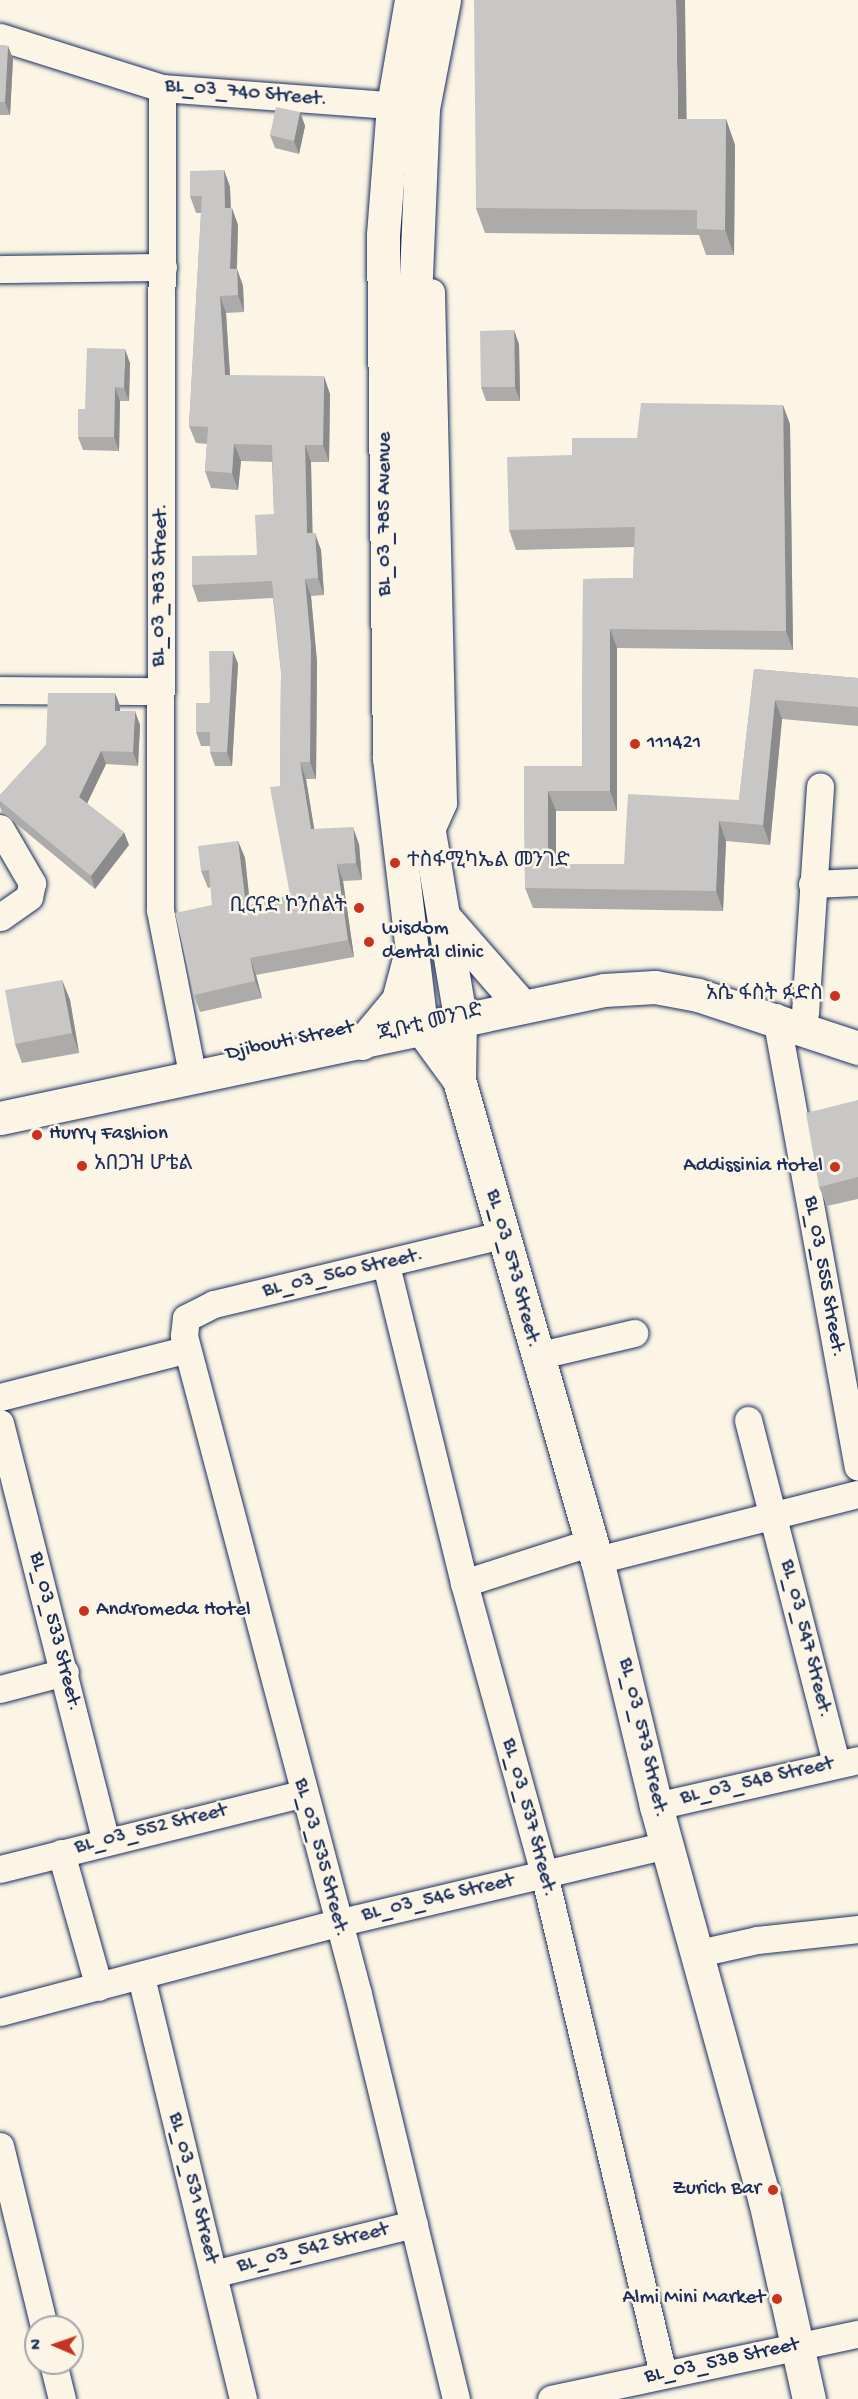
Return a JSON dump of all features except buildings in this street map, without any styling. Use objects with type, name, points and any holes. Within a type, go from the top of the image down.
[{"type":"main road","name":"BL_03_785 Avenue","points":[[411,0],[408,106],[415,748],[427,839],[458,1009],[459,1080]]},
{"type":"main road","name":"BL_03_785 Avenue","points":[[420,1020],[389,758],[383,235],[408,106],[444,0]]},
{"type":"main road","points":[[439,909],[513,997]]},
{"type":"main road","points":[[373,1033],[398,1000],[411,945]]},
{"type":"main road","name":"ጂቡቲ መንገድ","points":[[420,1020],[513,997],[655,987],[790,1015],[858,1048]]},
{"type":"main road","points":[[790,1015],[858,1031]]},
{"type":"main road","points":[[420,1020],[459,1080]]},
{"type":"main road","name":"Djibouti Street","points":[[0,1099],[191,1071],[373,1033],[420,1020]]},
{"type":"main road","points":[[0,1118],[191,1071]]},
{"type":"main road","name":"BL_03_573 Street.","points":[[459,1080],[536,1356],[595,1551],[656,1806],[699,1953],[799,2345],[809,2399]]},
{"type":"street","name":"BL_03_740 Street.","points":[[0,37],[162,88],[408,106]]},
{"type":"street","name":"BL_03_783 Street.","points":[[162,88],[160,910],[191,1071]]},
{"type":"street","points":[[0,268],[163,267]]},
{"type":"street","points":[[0,690],[160,691]]},
{"type":"street","name":"BL_03_555 Street.","points":[[820,786],[812,884],[790,1015],[858,1467]]},
{"type":"street","points":[[0,828],[32,883],[29,897],[0,917]]},
{"type":"street","points":[[812,884],[858,882]]},
{"type":"street","name":"BL_03_560 Street.","points":[[186,1318],[213,1304],[386,1265],[502,1235]]},
{"type":"street","name":"BL_03_537 Street.","points":[[386,1265],[464,1583],[544,1874],[663,2373]]},
{"type":"street","name":"BL_03_535 Street.","points":[[186,1318],[185,1350],[337,1923],[456,2399]]},
{"type":"street","points":[[536,1356],[634,1333]]},
{"type":"street","points":[[0,1397],[185,1350]]},
{"type":"street","name":"BL_03_547 Street.","points":[[748,1420],[847,1762]]},
{"type":"street","name":"BL_03_533 Street.","points":[[0,1423],[106,1841]]},
{"type":"street","points":[[464,1583],[595,1551],[774,1515],[858,1494]]},
{"type":"street","points":[[0,1689],[65,1672]]},
{"type":"street","name":"BL_03_548 Street","points":[[656,1806],[847,1762]]},
{"type":"street","name":"BL_03_552 Street","points":[[0,1869],[302,1794]]},
{"type":"street","name":"BL_03_546 Street","points":[[0,2012],[141,1977],[337,1923],[668,1845]]},
{"type":"street","points":[[61,1853],[99,1987]]},
{"type":"street","points":[[699,1953],[757,1940],[858,1929]]},
{"type":"street","name":"BL_03_531 Street","points":[[141,1977],[243,2399]]},
{"type":"street","points":[[0,2146],[41,2315]]},
{"type":"street","name":"BL_03_542 Street","points":[[213,2274],[414,2224]]},
{"type":"street","name":"BL_03_538 Street","points":[[551,2399],[663,2373],[858,2334]]},
{"type":"street","points":[[56,2375],[62,2399]]},
{"type":"place","name":"111421","points":[[635,744]]},
{"type":"place","name":"ተስፋሚካኤል መንገድ","points":[[395,863]]},
{"type":"place","name":"ቢርናድ ኮንሰልት","points":[[359,908]]},
{"type":"place","name":"wisdom dental clinic","points":[[369,942]]},
{"type":"place","name":"አሴ ፋስት ፉድስ","points":[[835,996]]},
{"type":"place","name":"Hurry Fashion","points":[[37,1135]]},
{"type":"place","name":"አበጋዝ ሆቴል","points":[[82,1166]]},
{"type":"place","name":"Addissinia Hotel","points":[[835,1167]]},
{"type":"place","name":"Andromeda Hotel","points":[[84,1611]]},
{"type":"place","name":"Zurich Bar","points":[[773,2190]]},
{"type":"place","name":"Almi Mini Market","points":[[777,2299]]}]
